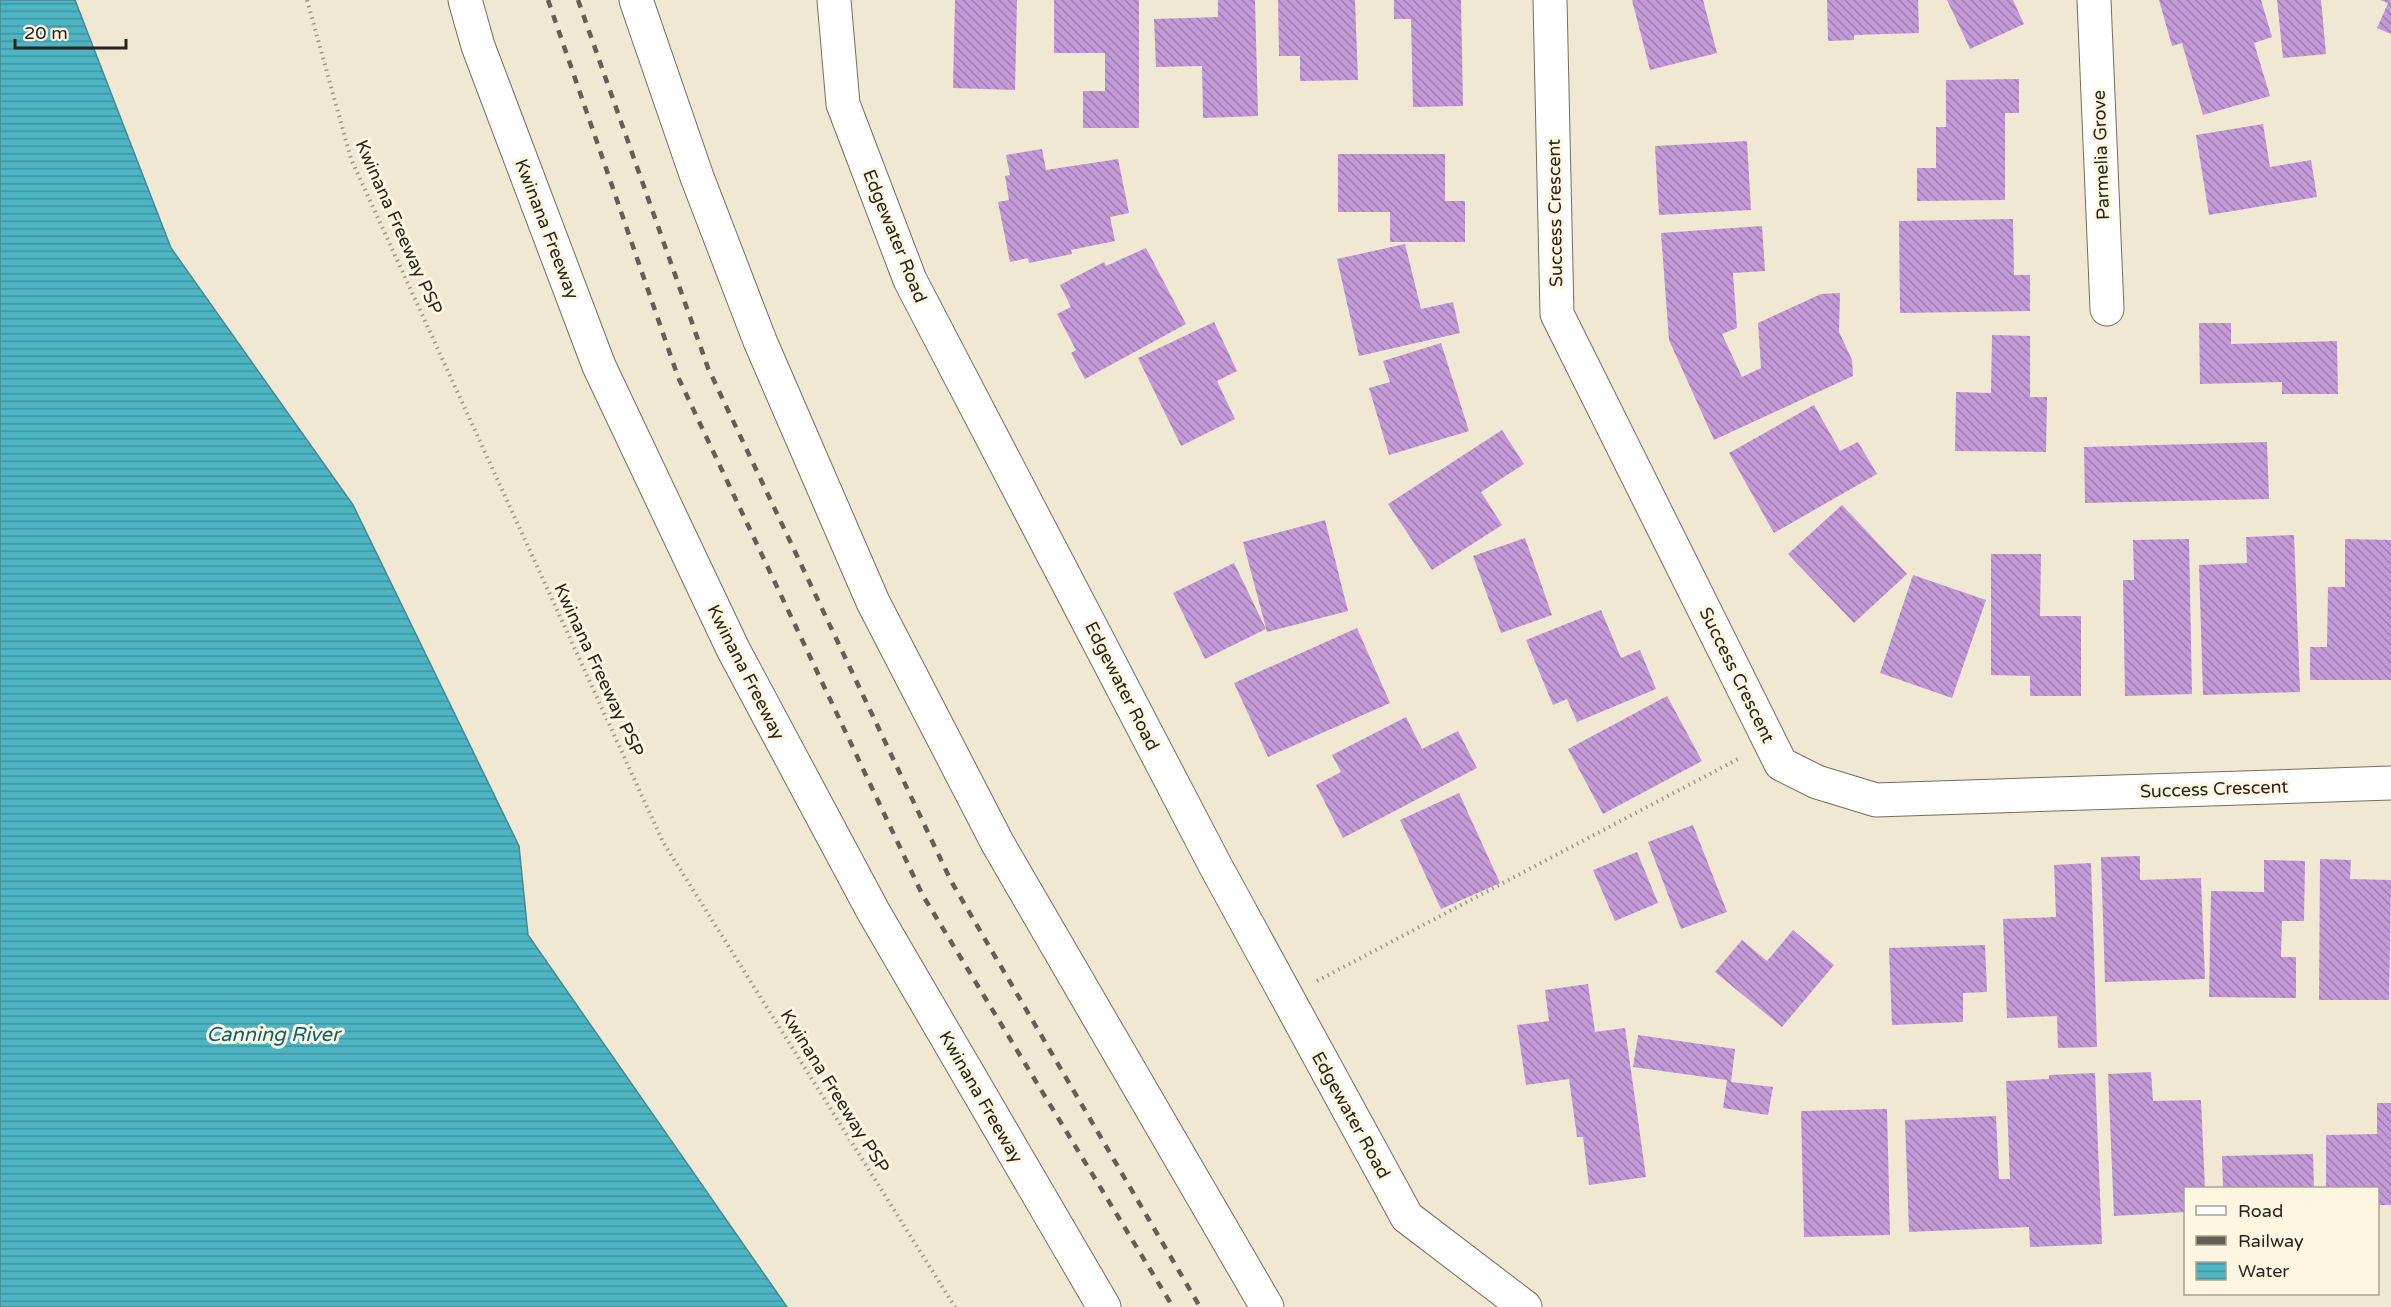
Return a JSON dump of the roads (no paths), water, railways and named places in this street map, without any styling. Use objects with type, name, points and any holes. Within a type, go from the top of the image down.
[{"type":"main road","name":"Kwinana Freeway","points":[[465,0],[478,46],[599,366],[733,649],[873,912],[1104,1307]]},
{"type":"main road","points":[[636,0],[697,177],[760,341],[873,602],[998,844],[1268,1307]]},
{"type":"main road","name":"Edgewater Road","points":[[834,0],[843,104],[910,280],[1215,865],[1407,1217],[1524,1307]]},
{"type":"main road","name":"Success Crescent","points":[[1550,0],[1557,314],[1780,764],[1817,782],[1876,800],[2391,783]]},
{"type":"main road","name":"Parmelia Grove","points":[[2094,0],[2107,309]]},
{"type":"water","name":"Canning River","points":[[0,0],[75,0],[171,248],[353,505],[519,846],[528,935],[787,1307],[0,1307]]},
{"type":"railway","points":[[548,0],[678,377],[922,894],[1173,1307]]},
{"type":"railway","points":[[578,0],[708,368],[951,881],[1200,1307]]}]
